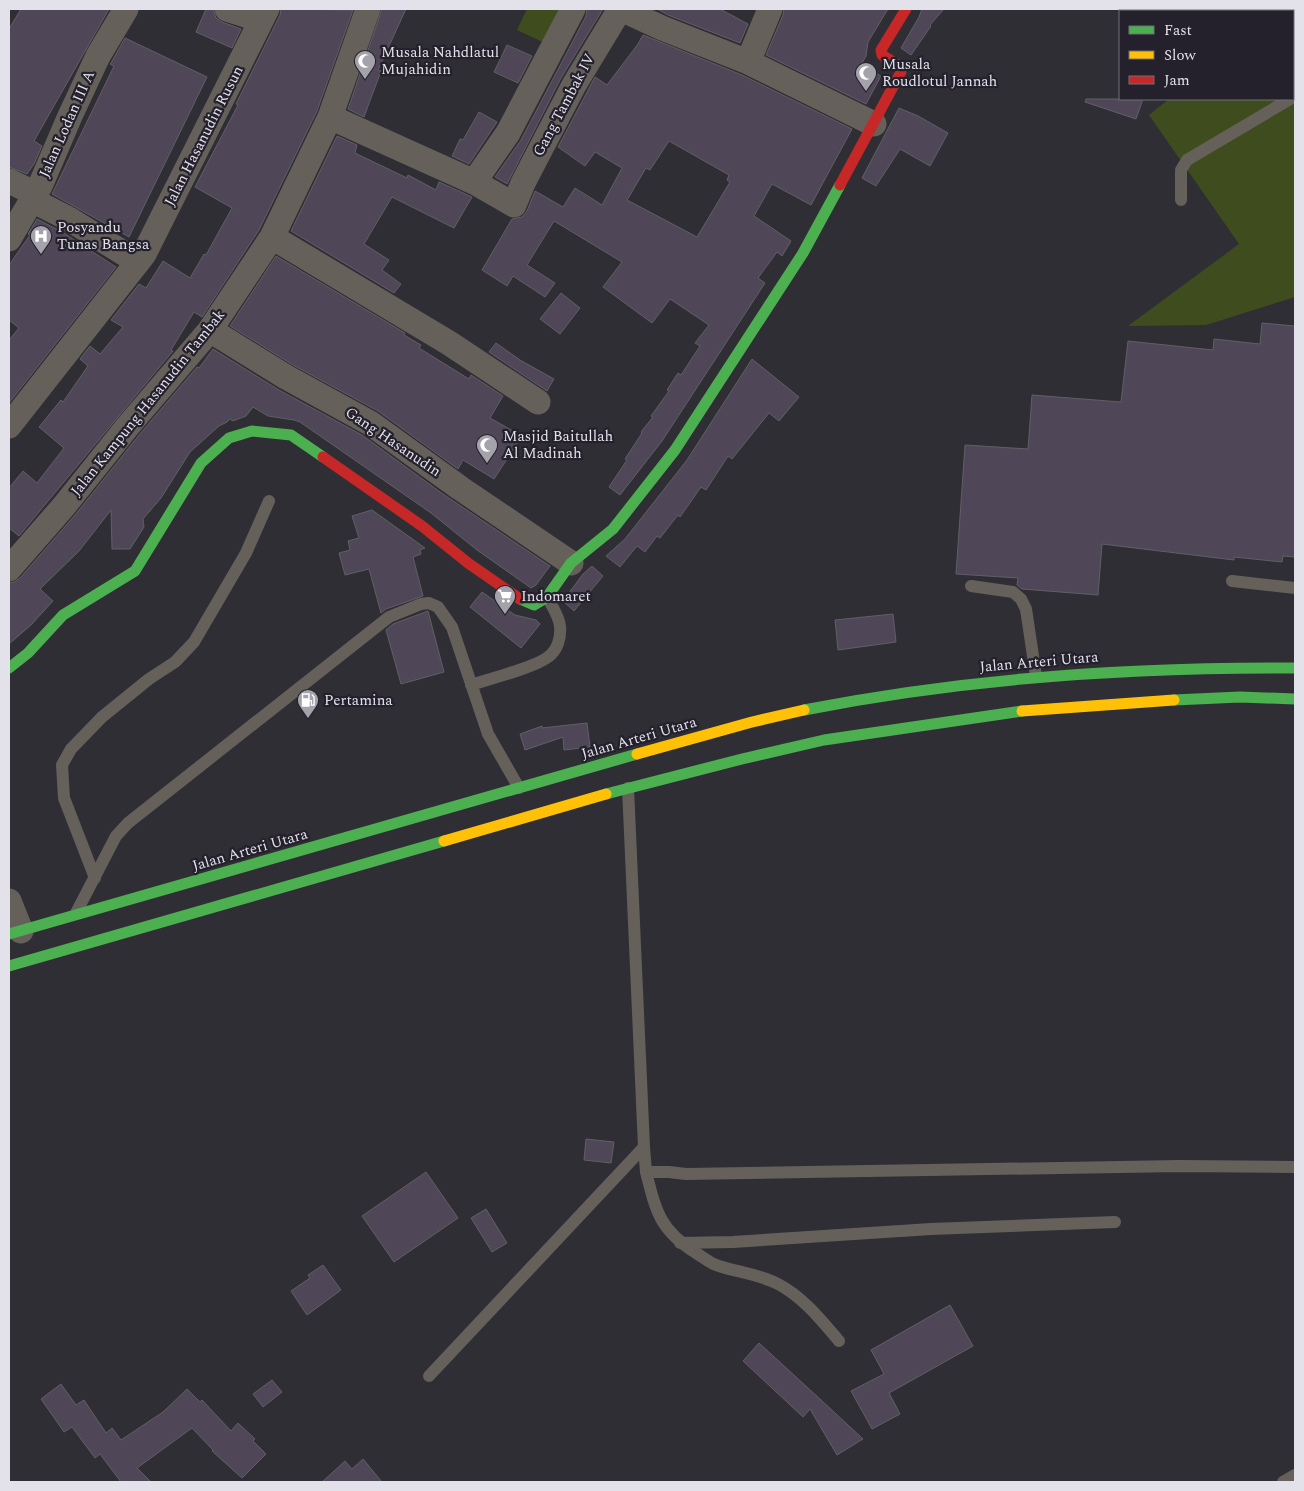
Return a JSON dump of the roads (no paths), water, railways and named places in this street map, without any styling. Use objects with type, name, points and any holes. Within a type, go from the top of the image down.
[{"type":"main road","points":[[9,668],[28,653],[63,614],[135,571],[201,463],[229,438],[252,431],[291,435],[422,526],[468,563],[524,602],[534,606],[547,598],[571,563],[613,529],[675,450],[803,253],[902,70],[901,66],[882,55],[881,50],[906,9]]},
{"type":"main road","name":"Jalan Arteri Utara","points":[[15,932],[694,737],[786,713],[926,689],[1036,676],[1226,666],[1295,668]]},
{"type":"main road","points":[[9,966],[628,788],[824,740],[1033,709],[1240,697],[1295,699]]},
{"type":"street","name":"Jalan Lodan III A","points":[[9,239],[34,197],[98,56],[126,9]]},
{"type":"street","points":[[227,9],[264,14]]},
{"type":"street","name":"Jalan Kampung Hasanudin Tambak","points":[[9,569],[64,506],[128,426],[210,330],[272,237],[330,116],[368,9]]},
{"type":"street","points":[[330,116],[474,182],[508,133],[573,9]]},
{"type":"street","points":[[620,9],[748,62],[874,124]]},
{"type":"street","name":"Gang Tambak IV","points":[[474,182],[514,205],[523,183],[574,85],[620,9]]},
{"type":"street","points":[[748,62],[770,9]]},
{"type":"street","name":"Jalan Hasanudin Rusun","points":[[9,426],[144,254],[264,14]]},
{"type":"street","points":[[9,181],[138,262]]},
{"type":"street","points":[[272,237],[449,343],[538,402]]},
{"type":"street","name":"Gang Hasanudin","points":[[210,330],[286,377],[370,423],[460,488],[571,563]]},
{"type":"street","points":[[9,901],[15,932]]},
{"type":"lane","points":[[1181,200],[1181,170],[1187,160],[1288,100]]},
{"type":"lane","points":[[94,878],[64,798],[62,765],[71,749],[102,717],[149,679],[175,662],[194,642],[246,553],[270,501]]},
{"type":"lane","points":[[1232,581],[1295,588]]},
{"type":"lane","points":[[972,586],[1013,592],[1021,599],[1026,609],[1036,676]]},
{"type":"lane","points":[[471,685],[535,664],[548,658],[558,647],[559,620],[547,598]]},
{"type":"lane","points":[[75,916],[116,836],[128,823],[389,618],[421,604],[430,603],[438,607],[452,627],[488,734],[520,788]]},
{"type":"lane","points":[[628,788],[644,1146],[646,1172],[653,1201],[658,1214],[668,1230],[680,1243],[715,1264],[778,1284],[796,1295],[839,1340]]},
{"type":"lane","points":[[429,1376],[644,1146]]},
{"type":"lane","points":[[646,1172],[686,1174],[1159,1166],[1295,1167]]},
{"type":"lane","points":[[680,1243],[733,1242],[931,1229],[1115,1222]]},
{"type":"lane","points":[[1283,1482],[1295,1475]]},
{"type":"place","name":"Musala Nahdlatul Mujahidin","points":[[365,80]]},
{"type":"place","name":"Musala Roudlotul Jannah","points":[[866,92]]},
{"type":"place","name":"Posyandu Tunas Bangsa","points":[[41,255]]},
{"type":"place","name":"Masjid Baitullah Al Madinah","points":[[487,464]]},
{"type":"place","name":"Indomaret","points":[[505,615]]},
{"type":"place","name":"Pertamina","points":[[308,719]]}]
